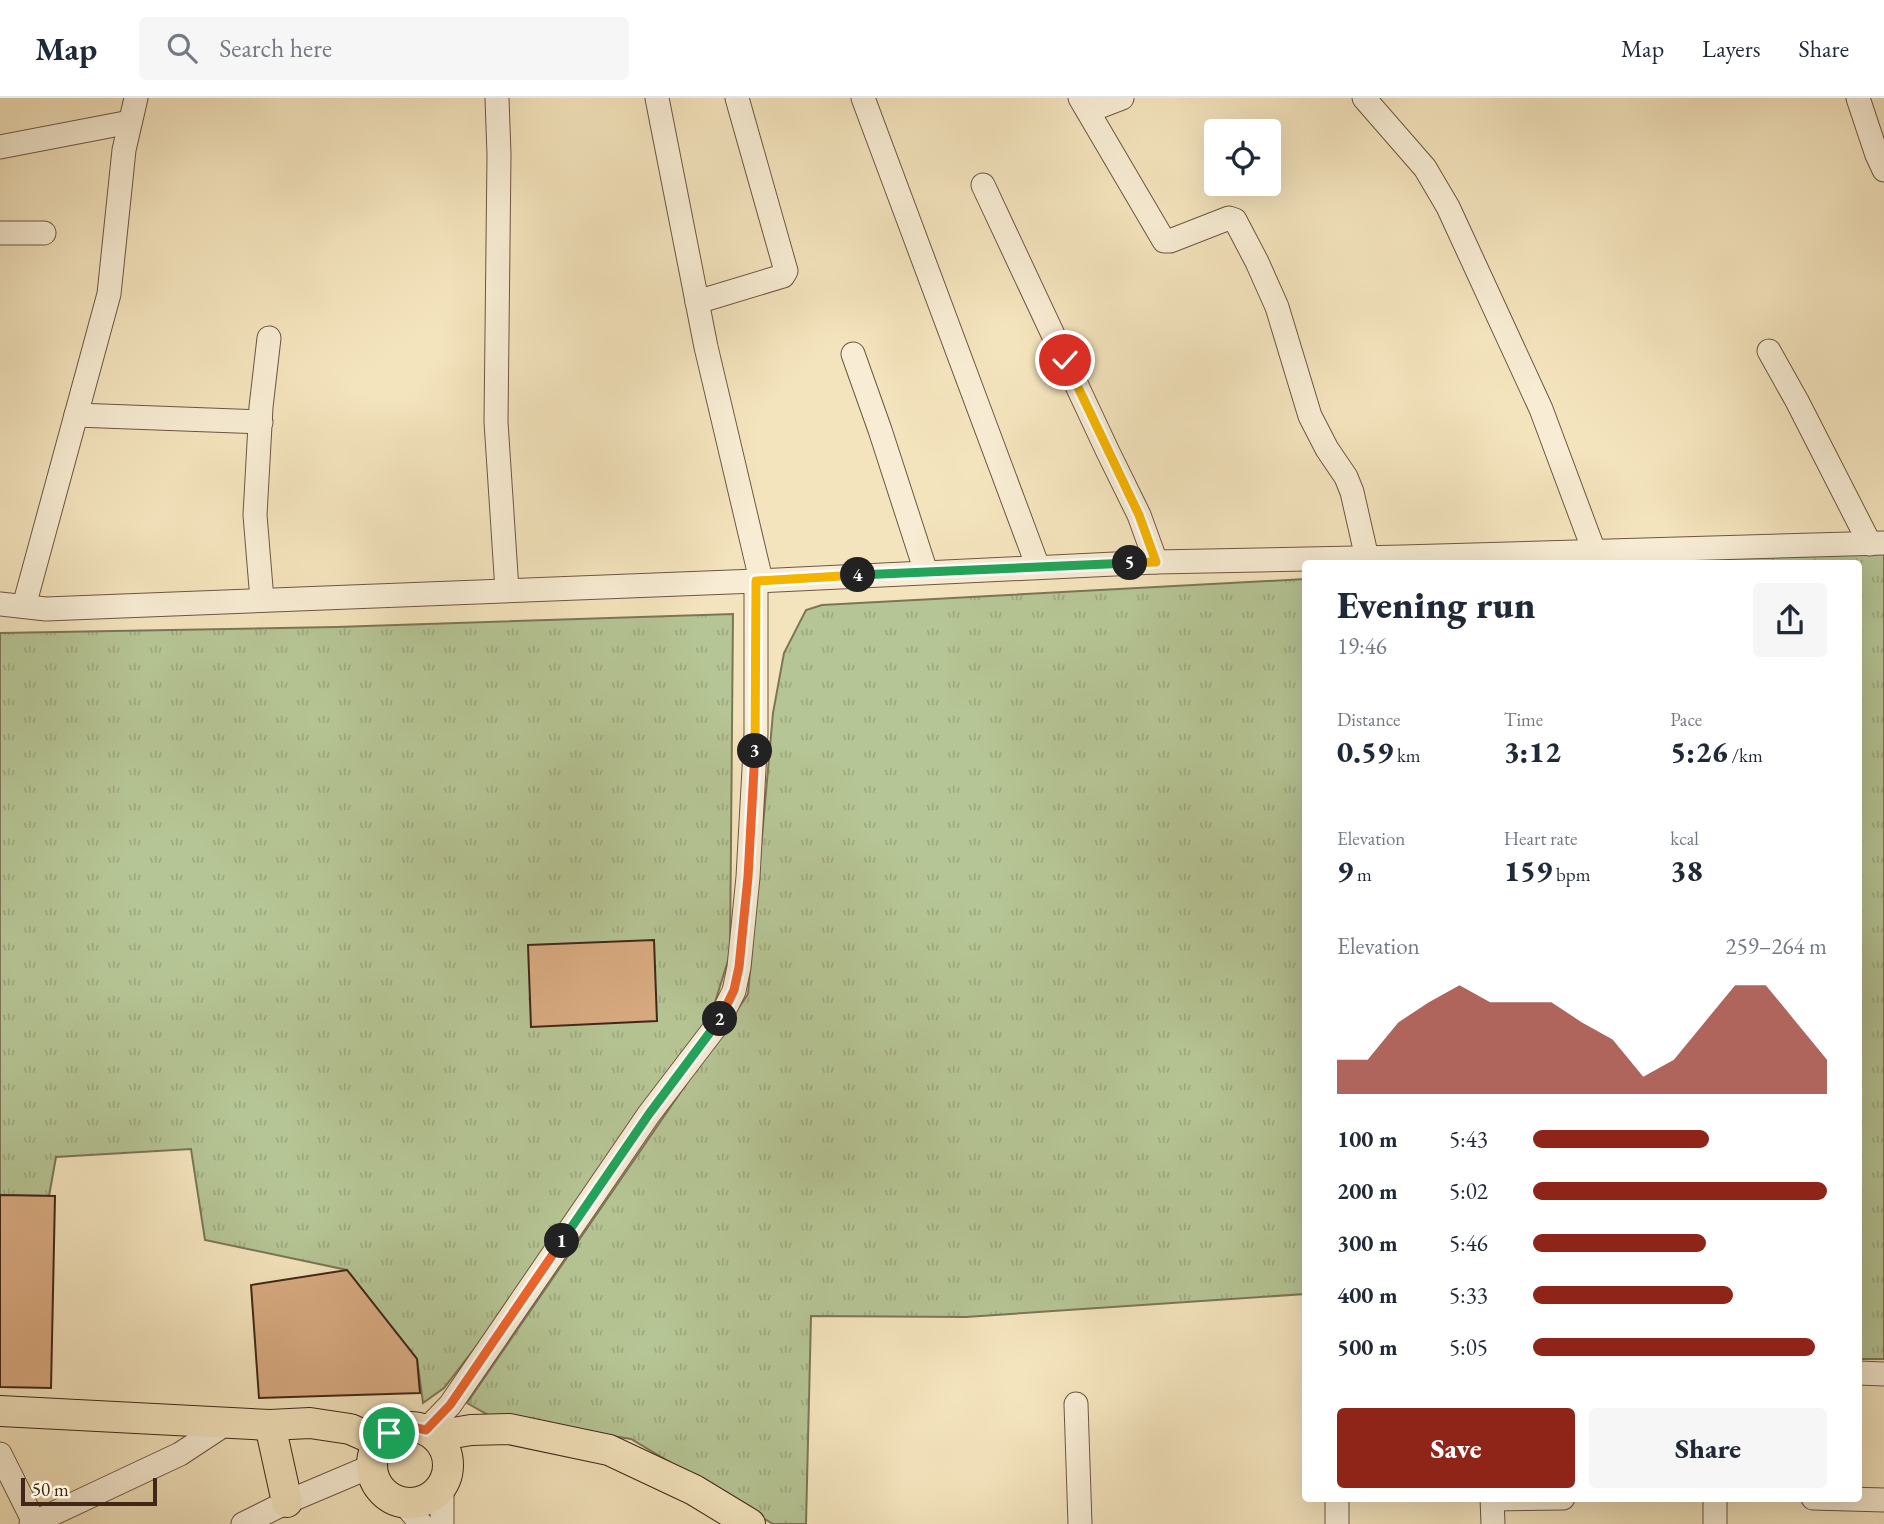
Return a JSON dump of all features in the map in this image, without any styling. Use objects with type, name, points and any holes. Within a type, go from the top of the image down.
[{"type":"main road","points":[[0,1411],[270,1425],[310,1423],[350,1429],[376,1454]]},
{"type":"main road","points":[[270,1425],[288,1502]]},
{"type":"main road","points":[[430,1433],[443,1447],[447,1472],[442,1485],[419,1502],[412,1513],[382,1491],[374,1479],[376,1454],[389,1433],[414,1427],[430,1433],[509,1429],[609,1450],[694,1490],[750,1524]]},
{"type":"street","points":[[24,606],[109,294],[124,150],[136,98]]},
{"type":"street","points":[[497,98],[499,155],[496,422],[507,590]]},
{"type":"street","points":[[430,1433],[649,1114],[717,1025],[734,990],[739,967],[748,877],[756,733],[759,580],[706,347],[657,98]]},
{"type":"street","points":[[697,302],[783,276],[786,271],[737,98]]},
{"type":"street","points":[[863,98],[1038,567]]},
{"type":"street","points":[[1122,98],[1084,105],[1164,241],[1229,218],[1234,220],[1257,262],[1277,307],[1310,416],[1352,492],[1367,558]]},
{"type":"street","points":[[1364,98],[1425,168],[1448,207],[1541,409],[1594,551]]},
{"type":"street","points":[[1858,98],[1884,170]]},
{"type":"street","points":[[0,147],[130,122]]},
{"type":"street","points":[[983,186],[1139,515],[1156,562]]},
{"type":"street","points":[[0,233],[44,233]]},
{"type":"street","points":[[262,600],[254,515],[269,338]]},
{"type":"street","points":[[0,604],[46,608],[1156,562],[1877,543],[1769,351]]},
{"type":"street","points":[[853,354],[926,572]]},
{"type":"street","points":[[76,415],[261,422]]},
{"type":"street","points":[[1862,1373],[1884,1374]]},
{"type":"street","points":[[1076,1404],[1080,1524]]},
{"type":"street","points":[[0,1454],[33,1523],[180,1454],[226,1423]]},
{"type":"street","points":[[243,1524],[376,1454]]},
{"type":"street","points":[[442,1485],[442,1524]]},
{"type":"street","points":[[1862,1499],[1884,1500]]},
{"type":"street","points":[[1337,1502],[1337,1524]]},
{"type":"street","points":[[1492,1502],[1493,1524]]},
{"type":"street","points":[[1715,1502],[1715,1524]]},
{"type":"green space","points":[[1884,549],[1884,1359],[1862,1359],[1862,560],[1660,560]]},
{"type":"green space","points":[[1302,579],[1302,1294],[966,1317],[811,1316],[806,1524],[773,1524],[631,1439],[490,1416],[467,1403],[748,994],[773,713],[784,653],[806,610],[822,605]]},
{"type":"green space","points":[[733,614],[730,954],[712,1012],[518,1292],[444,1388],[423,1403],[417,1359],[347,1270],[205,1240],[191,1149],[56,1157],[49,1196],[0,1195],[0,633],[336,627]]},
{"type":"building","points":[[654,940],[657,1021],[531,1027],[528,945]]},
{"type":"building","points":[[0,1195],[55,1196],[51,1388],[0,1387]]},
{"type":"building","points":[[347,1270],[417,1359],[420,1393],[259,1398],[251,1285]]},
{"type":"route","points":[[389,1433],[401,1428],[426,1430],[450,1405],[649,1114],[717,1025],[734,990],[739,967],[748,877],[756,733],[756,581],[1156,562],[1139,515],[1065,360]]}]
